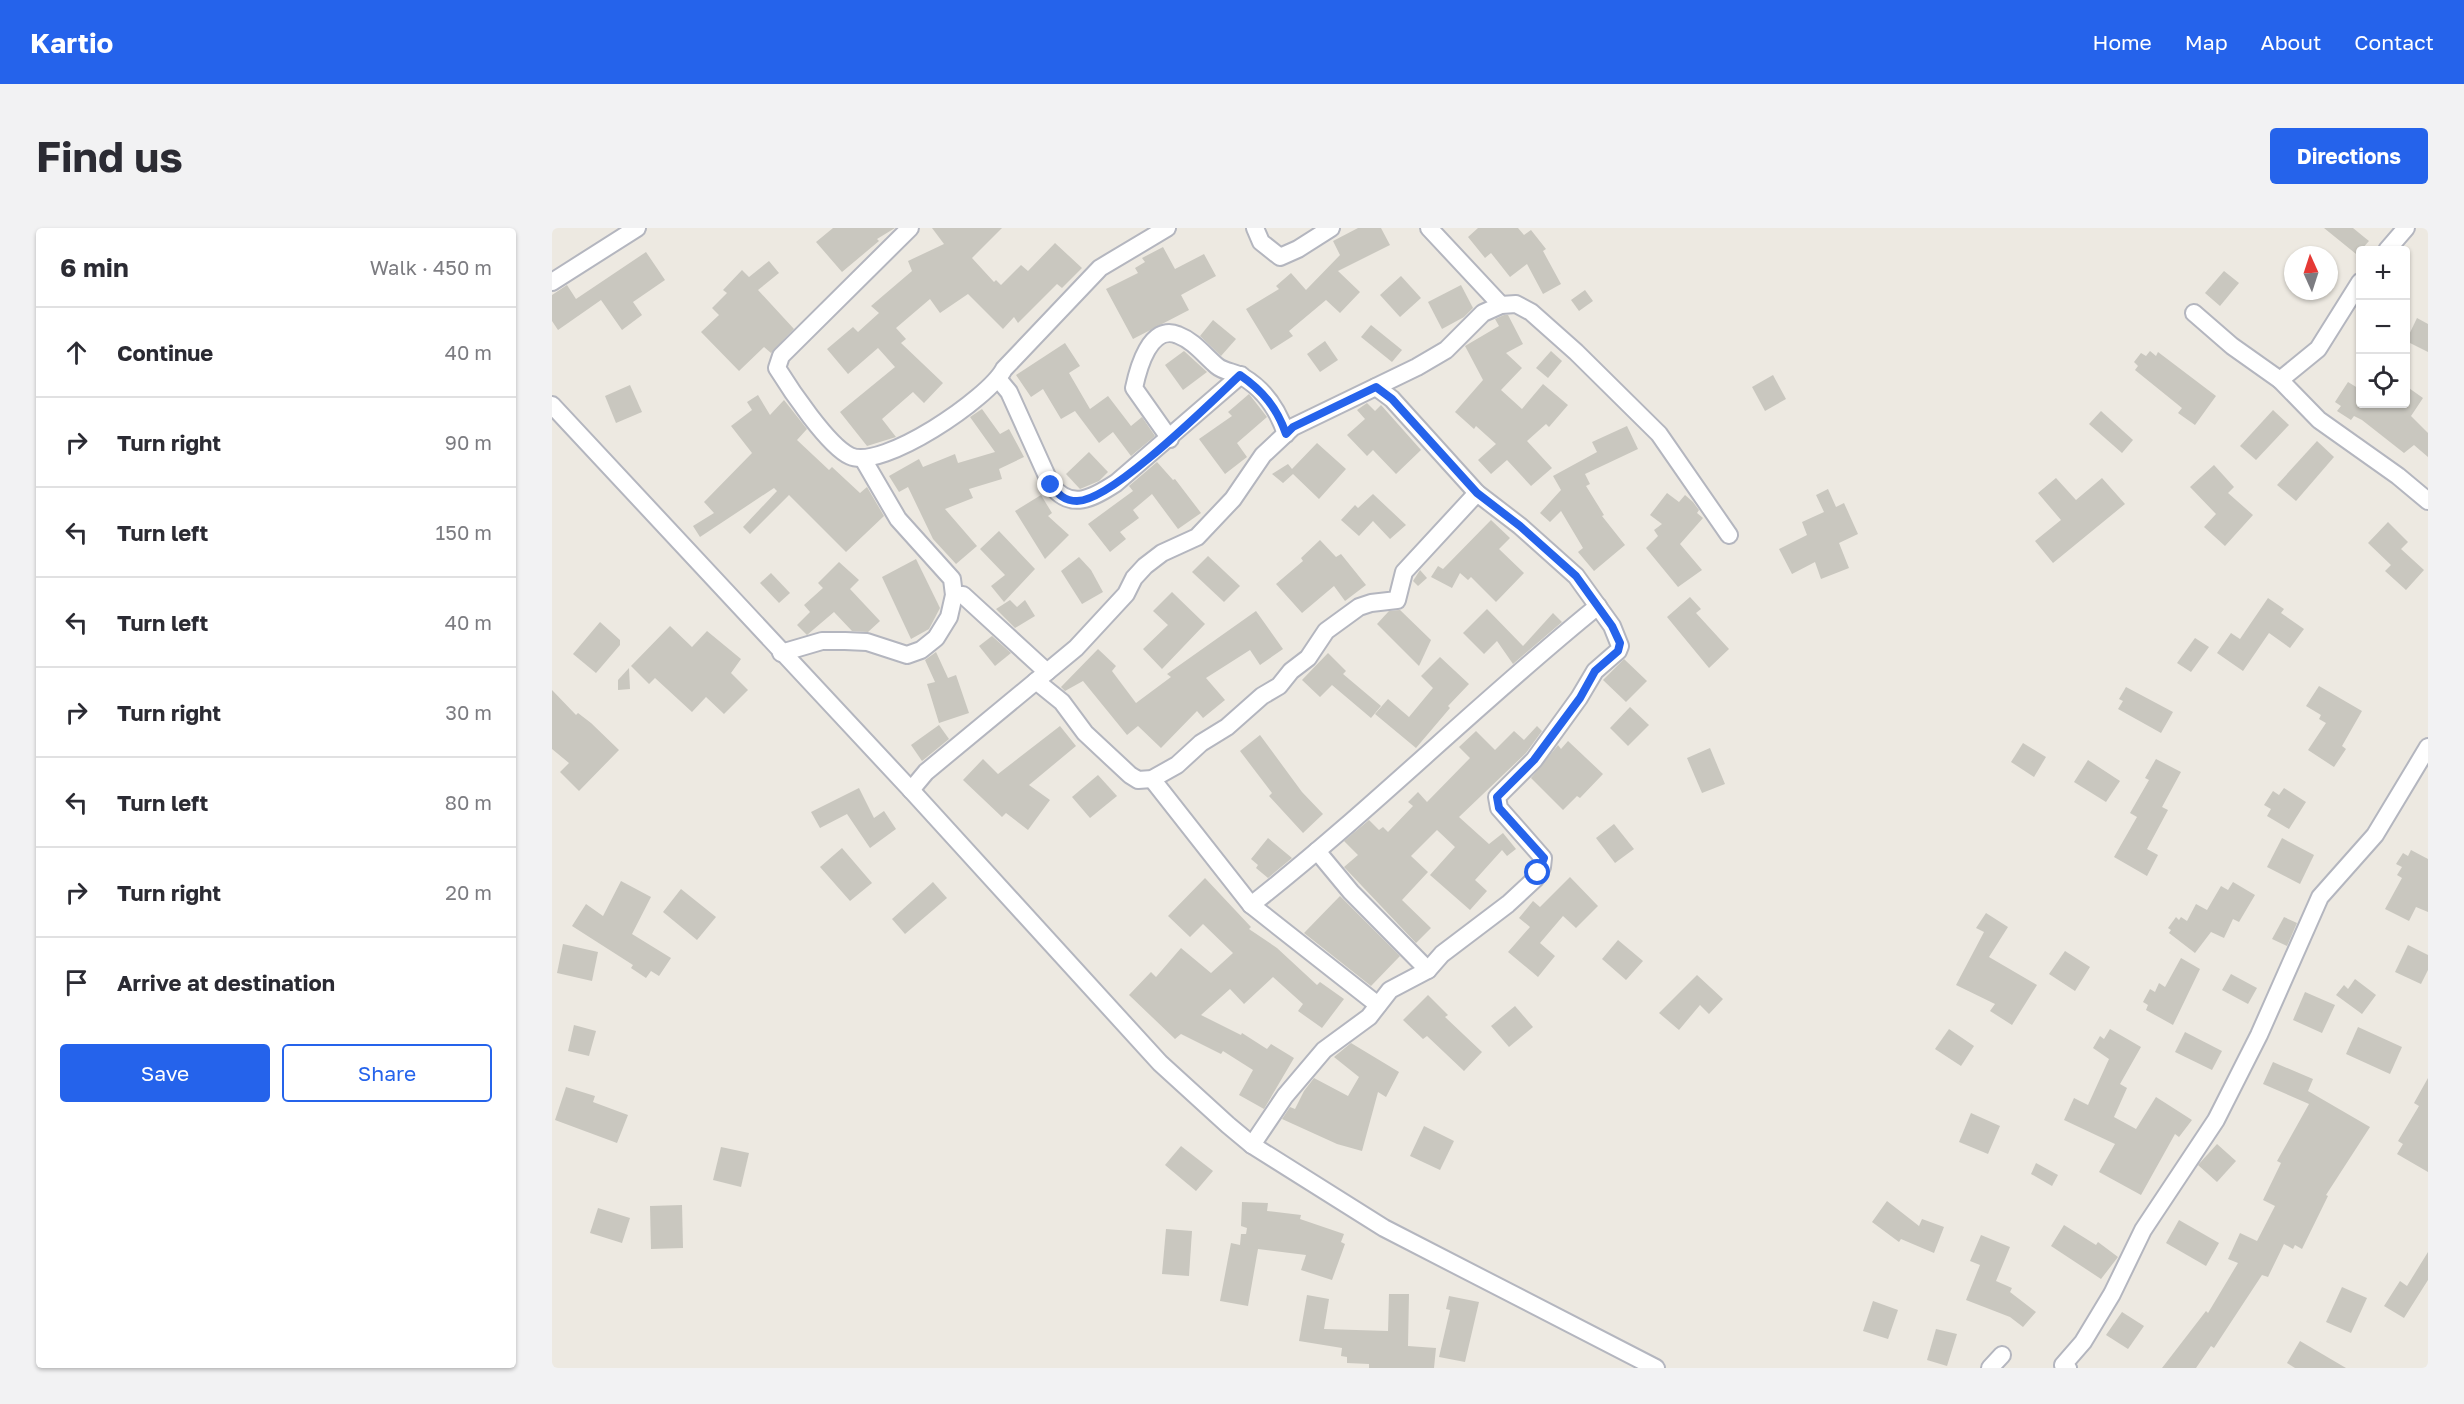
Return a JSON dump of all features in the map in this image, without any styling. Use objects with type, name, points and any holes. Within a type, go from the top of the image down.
[{"type":"street","points":[[552,282],[637,228]]},
{"type":"street","points":[[910,228],[781,356],[777,368],[813,421],[849,456],[863,459],[923,437],[976,401],[999,380],[1012,360],[1100,268],[1167,228]]},
{"type":"street","points":[[1255,228],[1261,242],[1280,256],[1298,249],[1332,228]]},
{"type":"street","points":[[1429,228],[1501,305]]},
{"type":"street","points":[[2390,246],[2406,228]]},
{"type":"street","points":[[2280,380],[2318,349],[2356,290]]},
{"type":"street","points":[[911,790],[926,772],[1042,676],[1091,631],[1126,594],[1134,578],[1145,566],[1162,553],[1197,537],[1233,500],[1263,455],[1293,427],[1446,350],[1483,313],[1501,305],[1516,304],[1531,312],[1576,351],[1659,434],[1729,535]]},
{"type":"street","points":[[2194,313],[2232,345],[2280,380],[2319,420],[2398,476],[2428,501]]},
{"type":"street","points":[[1170,439],[1134,388],[1139,364],[1158,337],[1176,334],[1193,344],[1220,368],[1240,375],[1271,402],[1280,416],[1286,434]]},
{"type":"street","points":[[999,380],[1013,402],[1041,468],[1060,497],[1077,501],[1098,495],[1170,439],[1240,375]]},
{"type":"street","points":[[1252,1145],[1285,1096],[1324,1050],[1369,1017],[1390,990],[1428,970],[1442,954],[1508,904],[1534,879],[1542,867],[1544,858],[1499,808],[1497,797],[1534,760],[1580,698],[1595,671],[1618,651],[1620,643],[1598,606],[1576,576],[1555,555],[1477,493],[1392,399],[1376,387]]},
{"type":"street","points":[[552,405],[911,790],[1160,1063],[1252,1145],[1384,1228],[1656,1368]]},
{"type":"street","points":[[781,653],[822,641],[867,642],[907,655],[921,650],[936,638],[949,617],[954,595],[952,579],[898,519],[863,459]]},
{"type":"street","points":[[954,595],[963,595],[1042,676],[1085,733],[1130,775],[1138,780],[1152,780],[1177,765],[1201,743],[1227,728],[1262,696],[1279,686],[1291,671],[1308,658],[1326,631],[1359,608],[1371,603],[1397,600],[1404,572],[1477,493]]},
{"type":"street","points":[[1251,905],[1317,851],[1545,649],[1598,606]]},
{"type":"street","points":[[2068,1368],[2063,1365],[2083,1342],[2112,1294],[2143,1230],[2216,1120],[2259,1035],[2320,897],[2375,835],[2428,747]]},
{"type":"street","points":[[1152,780],[1251,905],[1378,1005]]},
{"type":"street","points":[[1317,851],[1351,892],[1428,970]]},
{"type":"street","points":[[1990,1368],[2002,1355]]},
{"type":"building","points":[[833,228],[895,228],[877,239],[879,241],[842,272],[816,242]]},
{"type":"building","points":[[932,228],[1002,228],[972,258],[994,282],[996,280],[1001,285],[1021,265],[1028,271],[1055,243],[1082,268],[1062,288],[1057,284],[1018,323],[1014,317],[1003,329],[968,294],[940,313],[930,299],[896,328],[906,339],[901,343],[943,383],[924,403],[913,392],[882,419],[896,437],[867,446],[840,412],[895,367],[878,348],[848,374],[827,349],[853,327],[858,332],[879,313],[871,306],[912,271],[908,261],[944,244]]},
{"type":"building","points":[[1358,228],[1381,228],[1390,245],[1338,271],[1360,292],[1340,313],[1326,300],[1289,331],[1293,336],[1271,350],[1246,309],[1279,289],[1276,286],[1291,273],[1306,290],[1340,255],[1333,241]]},
{"type":"building","points":[[1478,228],[1518,228],[1524,235],[1531,230],[1546,249],[1543,251],[1561,284],[1543,294],[1527,264],[1510,277],[1491,253],[1485,258],[1468,237]]},
{"type":"building","points":[[2324,228],[2353,228],[2369,241],[2365,246],[2356,246],[2356,254]]},
{"type":"building","points":[[1163,247],[1175,269],[1204,254],[1216,276],[1181,295],[1189,310],[1133,339],[1106,289],[1138,273],[1135,268],[1145,262],[1142,258]]},
{"type":"building","points":[[646,252],[665,280],[633,302],[642,315],[622,330],[601,300],[558,330],[552,321],[552,295],[567,285],[576,299]]},
{"type":"building","points":[[769,261],[779,273],[758,290],[794,329],[771,353],[764,347],[739,371],[701,332],[719,315],[712,308],[727,293],[723,290],[742,270],[749,277]]},
{"type":"building","points":[[2224,271],[2239,283],[2220,306],[2205,293]]},
{"type":"building","points":[[1401,276],[1421,298],[1400,317],[1380,295]]},
{"type":"building","points":[[1461,285],[1473,308],[1464,317],[1442,329],[1428,302]]},
{"type":"building","points":[[1585,290],[1593,301],[1579,311],[1571,300]]},
{"type":"building","points":[[1508,315],[1523,344],[1506,353],[1522,368],[1501,390],[1522,409],[1543,384],[1568,405],[1549,427],[1546,424],[1527,441],[1552,468],[1531,486],[1507,460],[1491,474],[1478,460],[1496,444],[1476,426],[1474,429],[1455,412],[1483,380],[1465,346],[1499,326],[1495,319]]},
{"type":"building","points":[[2417,318],[2428,324],[2428,352],[2410,343],[2410,333]]},
{"type":"building","points":[[1213,320],[1236,339],[1221,356],[1200,336]]},
{"type":"building","points":[[1371,325],[1402,350],[1392,362],[1361,337]]},
{"type":"building","points":[[1325,341],[1338,360],[1320,372],[1307,354]]},
{"type":"building","points":[[1065,343],[1080,366],[1069,373],[1090,409],[1108,396],[1131,426],[1142,417],[1155,436],[1131,456],[1113,432],[1099,443],[1075,411],[1061,419],[1043,389],[1031,397],[1016,375]]},
{"type":"building","points":[[1184,351],[1207,372],[1183,390],[1165,365]]},
{"type":"building","points":[[1551,351],[1562,361],[1548,378],[1536,368]]},
{"type":"building","points":[[2150,351],[2156,356],[2158,352],[2216,396],[2195,425],[2178,413],[2182,408],[2135,370],[2138,366],[2134,362],[2141,353],[2146,356]]},
{"type":"building","points":[[1773,375],[1786,399],[1765,411],[1752,387]]},
{"type":"building","points":[[2348,382],[2356,387],[2356,408],[2410,408],[2410,389],[2423,398],[2411,416],[2428,433],[2428,457],[2414,445],[2404,453],[2362,420],[2354,416],[2351,420],[2337,411],[2341,406],[2335,402]]},
{"type":"building","points":[[630,385],[642,412],[616,423],[605,396]]},
{"type":"building","points":[[1249,394],[1267,417],[1237,443],[1247,457],[1225,474],[1199,439],[1232,416],[1228,412]]},
{"type":"building","points":[[758,395],[770,415],[784,400],[807,429],[797,440],[829,470],[832,467],[860,493],[867,487],[884,516],[846,552],[789,495],[750,534],[743,527],[777,491],[774,488],[700,537],[693,526],[714,513],[704,502],[752,453],[731,426],[752,410],[747,402]]},
{"type":"building","points":[[1367,403],[1375,411],[1381,405],[1421,450],[1396,474],[1373,450],[1367,456],[1347,435],[1365,419],[1357,410]]},
{"type":"building","points":[[982,409],[1000,434],[1009,429],[1024,457],[999,469],[1002,479],[969,489],[973,498],[945,509],[977,546],[956,564],[933,539],[908,487],[899,492],[889,476],[919,459],[923,467],[955,454],[958,463],[995,452],[970,417]]},
{"type":"building","points":[[2273,410],[2289,425],[2256,460],[2240,446]]},
{"type":"building","points":[[2101,411],[2133,440],[2122,453],[2089,424]]},
{"type":"building","points":[[1627,426],[1638,449],[1585,474],[1590,484],[1586,486],[1604,515],[1602,516],[1625,545],[1594,571],[1578,552],[1583,548],[1561,511],[1550,522],[1540,513],[1561,490],[1553,476],[1597,452],[1592,442]]},
{"type":"building","points":[[2317,441],[2334,457],[2296,501],[2277,485]]},
{"type":"building","points":[[1317,443],[1346,469],[1319,499],[1293,474],[1283,483],[1272,474],[1288,464],[1292,469]]},
{"type":"building","points":[[1089,452],[1108,472],[1099,481],[1080,489],[1066,474]]},
{"type":"building","points":[[1157,462],[1173,480],[1175,479],[1201,513],[1178,529],[1152,494],[1133,510],[1139,518],[1120,532],[1126,539],[1110,552],[1088,524],[1133,491],[1129,486]]},
{"type":"building","points":[[2214,465],[2234,487],[2228,493],[2253,515],[2225,546],[2204,527],[2216,514],[2190,487]]},
{"type":"building","points":[[2056,478],[2076,500],[2102,478],[2125,504],[2053,563],[2035,541],[2061,520],[2038,493]]},
{"type":"building","points":[[1828,489],[1836,507],[1844,503],[1858,534],[1839,543],[1849,568],[1821,579],[1815,562],[1792,574],[1779,549],[1807,535],[1802,522],[1824,512],[1816,495]]},
{"type":"building","points":[[1667,493],[1679,502],[1685,495],[1693,502],[1699,510],[1697,513],[1703,518],[1680,544],[1702,570],[1678,587],[1646,548],[1658,536],[1654,530],[1662,524],[1650,515]]},
{"type":"building","points":[[1373,494],[1406,525],[1390,539],[1373,521],[1359,536],[1341,520],[1355,505],[1358,508]]},
{"type":"building","points":[[1041,495],[1052,513],[1048,516],[1069,535],[1045,559],[1015,511]]},
{"type":"building","points":[[1491,520],[1510,538],[1499,549],[1524,573],[1496,602],[1471,577],[1468,580],[1460,573],[1452,588],[1431,577],[1438,566],[1443,569]]},
{"type":"building","points":[[2388,522],[2408,542],[2401,549],[2424,570],[2406,590],[2385,571],[2391,565],[2368,543]]},
{"type":"building","points":[[999,531],[1035,569],[1004,602],[991,586],[1005,575],[980,549]]},
{"type":"building","points":[[1320,540],[1336,557],[1341,554],[1366,585],[1345,601],[1334,586],[1302,613],[1276,584],[1303,561],[1301,558]]},
{"type":"building","points":[[1208,556],[1240,586],[1224,602],[1192,572]]},
{"type":"building","points":[[1079,557],[1091,570],[1103,592],[1082,604],[1061,571]]},
{"type":"building","points":[[916,559],[940,608],[929,629],[911,639],[882,577]]},
{"type":"building","points":[[839,562],[859,580],[850,589],[880,621],[868,632],[852,631],[834,612],[807,635],[797,625],[810,612],[804,605],[823,588],[818,583]]},
{"type":"building","points":[[1420,570],[1427,578],[1418,586],[1413,581]]},
{"type":"building","points":[[771,573],[790,593],[779,603],[760,583]]},
{"type":"building","points":[[1172,592],[1205,624],[1162,669],[1143,649],[1168,625],[1153,611]]},
{"type":"building","points":[[1690,597],[1701,609],[1696,613],[1729,649],[1709,668],[1667,617]]},
{"type":"building","points":[[2268,598],[2284,609],[2281,613],[2304,629],[2290,648],[2269,633],[2243,671],[2217,653],[2231,633],[2240,639]]},
{"type":"building","points":[[1010,600],[1017,607],[1025,600],[1035,616],[1015,628],[996,609]]},
{"type":"building","points":[[1487,609],[1523,646],[1553,613],[1562,622],[1513,664],[1497,641],[1484,654],[1463,633]]},
{"type":"building","points":[[1400,610],[1431,640],[1419,666],[1377,624],[1389,611]]},
{"type":"building","points":[[1256,611],[1283,649],[1260,665],[1250,650],[1206,678],[1225,700],[1203,718],[1197,711],[1161,748],[1138,726],[1127,735],[1083,681],[1065,691],[1061,687],[1098,649],[1116,666],[1112,671],[1136,703],[1171,677],[1167,674]]},
{"type":"building","points":[[600,622],[620,640],[620,645],[596,673],[573,654]]},
{"type":"building","points":[[670,626],[692,647],[707,631],[741,659],[731,673],[748,690],[724,714],[706,697],[692,712],[655,678],[649,684],[631,666]]},
{"type":"building","points":[[992,636],[1011,653],[995,666],[979,646]]},
{"type":"building","points":[[2195,638],[2209,647],[2191,672],[2177,663]]},
{"type":"building","points":[[936,652],[948,678],[956,675],[969,713],[939,723],[927,684],[935,682],[925,660]]},
{"type":"building","points":[[1328,653],[1346,671],[1343,674],[1381,706],[1371,718],[1332,685],[1320,697],[1302,680]]},
{"type":"building","points":[[1440,657],[1469,684],[1448,706],[1450,708],[1416,748],[1375,714],[1388,699],[1409,717],[1433,688],[1421,676]]},
{"type":"building","points":[[1624,659],[1647,681],[1626,702],[1603,680]]},
{"type":"building","points":[[629,668],[630,689],[618,690],[618,680]]},
{"type":"building","points":[[2319,686],[2362,711],[2342,746],[2346,749],[2334,767],[2308,750],[2326,723],[2319,719],[2321,715],[2306,706]]},
{"type":"building","points":[[2126,687],[2173,712],[2161,733],[2118,709],[2123,701],[2119,699]]},
{"type":"building","points":[[552,690],[576,715],[578,713],[591,723],[619,750],[579,791],[560,772],[569,763],[552,749]]},
{"type":"building","points":[[1630,707],[1649,725],[1628,746],[1610,728]]},
{"type":"building","points":[[939,725],[949,739],[922,761],[911,745]]},
{"type":"building","points":[[1060,726],[1076,746],[1029,785],[1050,800],[1028,830],[1006,813],[1002,817],[963,780],[983,759],[998,774]]},
{"type":"building","points":[[1537,726],[1542,731],[1526,753],[1459,817],[1489,844],[1503,833],[1516,849],[1507,856],[1502,850],[1475,880],[1487,891],[1470,910],[1430,875],[1455,847],[1437,830],[1411,856],[1428,872],[1402,900],[1431,928],[1416,943],[1344,867],[1358,855],[1344,841],[1369,820],[1379,830],[1383,827],[1388,832],[1413,806],[1408,802],[1418,792],[1427,802],[1470,758],[1459,747],[1476,731],[1495,750],[1514,731],[1524,740]]},
{"type":"building","points":[[1260,735],[1302,792],[1323,814],[1303,833],[1269,796],[1272,793],[1240,751]]},
{"type":"building","points":[[1568,741],[1603,774],[1580,798],[1577,796],[1563,810],[1531,778],[1558,745],[1561,749]]},
{"type":"building","points":[[2023,743],[2046,757],[2034,777],[2011,762]]},
{"type":"building","points":[[1710,748],[1725,784],[1702,793],[1687,758]]},
{"type":"building","points":[[2156,759],[2181,772],[2162,807],[2168,810],[2147,849],[2158,855],[2147,876],[2114,857],[2137,817],[2130,813],[2149,780],[2145,778]]},
{"type":"building","points":[[2088,760],[2120,781],[2106,802],[2074,782]]},
{"type":"building","points":[[1098,775],[1117,796],[1090,818],[1072,797]]},
{"type":"building","points":[[859,788],[874,818],[884,811],[896,829],[870,848],[847,814],[820,828],[811,812]]},
{"type":"building","points":[[2284,788],[2306,802],[2289,829],[2267,816],[2271,809],[2264,805],[2273,791],[2279,795]]},
{"type":"building","points":[[1614,824],[1634,849],[1615,863],[1596,838]]},
{"type":"building","points":[[1268,838],[1292,858],[1268,878],[1256,868],[1258,865],[1251,859]]},
{"type":"building","points":[[2282,838],[2314,855],[2300,884],[2267,867]]},
{"type":"building","points":[[842,848],[872,883],[850,901],[820,867]]},
{"type":"building","points":[[2411,850],[2428,859],[2428,912],[2416,907],[2409,921],[2385,909],[2402,878],[2397,875],[2402,867],[2396,864],[2403,853],[2408,856]]},
{"type":"building","points":[[1570,877],[1598,906],[1576,928],[1563,916],[1540,943],[1555,956],[1538,977],[1508,952],[1530,927],[1519,918],[1533,901],[1540,907]]},
{"type":"building","points":[[1205,878],[1251,927],[1249,929],[1277,948],[1317,985],[1320,982],[1344,999],[1322,1028],[1298,1011],[1303,1004],[1273,977],[1244,1004],[1230,989],[1201,1015],[1241,1035],[1242,1033],[1267,1049],[1271,1044],[1294,1058],[1264,1109],[1239,1095],[1253,1070],[1223,1051],[1221,1054],[1181,1034],[1175,1039],[1129,995],[1151,972],[1156,977],[1181,948],[1211,973],[1233,953],[1203,924],[1190,937],[1168,916]]},
{"type":"building","points":[[621,881],[651,897],[632,934],[671,958],[659,976],[651,971],[646,978],[631,968],[633,965],[572,926],[586,904],[603,916]]},
{"type":"building","points":[[933,882],[947,898],[905,934],[892,919]]},
{"type":"building","points":[[2233,882],[2255,895],[2239,922],[2233,919],[2224,938],[2211,932],[2195,953],[2169,933],[2171,930],[2168,928],[2176,917],[2187,921],[2196,904],[2207,910],[2221,886],[2228,890]]},
{"type":"building","points":[[681,889],[716,917],[697,940],[663,912]]},
{"type":"building","points":[[1340,896],[1400,956],[1371,986],[1304,933]]},
{"type":"building","points":[[1986,913],[2008,927],[1989,957],[2037,985],[2012,1025],[1990,1011],[1995,1004],[1956,985],[1984,932],[1976,928]]},
{"type":"building","points":[[2284,917],[2297,923],[2287,946],[2272,939]]},
{"type":"building","points":[[1618,940],[1643,961],[1626,980],[1602,959]]},
{"type":"building","points":[[563,944],[598,952],[592,981],[557,973]]},
{"type":"building","points":[[2408,945],[2428,955],[2428,970],[2421,984],[2395,972]]},
{"type":"building","points":[[2065,951],[2090,967],[2075,991],[2049,974]]},
{"type":"building","points":[[2181,958],[2200,969],[2173,1025],[2146,1010],[2148,1005],[2143,1002],[2150,989],[2155,992],[2159,983],[2165,987]]},
{"type":"building","points":[[2231,974],[2257,988],[2248,1004],[2222,990]]},
{"type":"building","points":[[1697,975],[1723,999],[1709,1014],[1700,1005],[1679,1030],[1659,1013]]},
{"type":"building","points":[[2355,979],[2376,995],[2362,1014],[2336,995],[2344,985],[2348,989]]},
{"type":"building","points":[[2305,992],[2335,1005],[2322,1033],[2293,1020]]},
{"type":"building","points":[[1428,995],[1448,1015],[1445,1017],[1482,1052],[1464,1071],[1427,1036],[1423,1039],[1403,1020]]},
{"type":"building","points":[[1515,1006],[1533,1027],[1509,1047],[1491,1026]]},
{"type":"building","points":[[574,1025],[596,1031],[589,1056],[568,1051]]},
{"type":"building","points":[[2358,1027],[2402,1047],[2390,1074],[2346,1054]]},
{"type":"building","points":[[1949,1029],[1974,1046],[1961,1066],[1935,1049]]},
{"type":"building","points":[[2110,1029],[2141,1047],[2120,1084],[2127,1088],[2114,1117],[2136,1129],[2156,1097],[2192,1120],[2179,1137],[2175,1134],[2141,1195],[2099,1172],[2115,1144],[2064,1120],[2074,1098],[2088,1105],[2109,1059],[2093,1048],[2100,1036],[2104,1039]]},
{"type":"building","points":[[2185,1032],[2222,1051],[2212,1070],[2175,1052]]},
{"type":"building","points":[[1351,1043],[1399,1072],[1386,1097],[1378,1092],[1362,1151],[1337,1144],[1282,1119],[1290,1107],[1295,1109],[1314,1078],[1348,1096],[1359,1077],[1334,1057]]},
{"type":"building","points":[[2273,1062],[2313,1079],[2308,1091],[2370,1127],[2326,1195],[2328,1196],[2302,1249],[2295,1245],[2293,1249],[2284,1244],[2268,1277],[2262,1275],[2214,1348],[2211,1346],[2196,1368],[2162,1368],[2206,1311],[2208,1313],[2238,1263],[2228,1259],[2240,1233],[2257,1241],[2275,1206],[2263,1200],[2281,1163],[2277,1161],[2309,1104],[2263,1084]]},
{"type":"building","points":[[2428,1078],[2428,1172],[2397,1154],[2403,1144],[2398,1141],[2419,1106],[2414,1103]]},
{"type":"building","points":[[566,1087],[595,1096],[593,1102],[628,1115],[617,1143],[555,1120]]},
{"type":"building","points":[[1971,1113],[2000,1126],[1988,1154],[1959,1142]]},
{"type":"building","points":[[1424,1126],[1454,1141],[1440,1170],[1410,1156]]},
{"type":"building","points":[[2217,1144],[2236,1161],[2217,1182],[2198,1165]]},
{"type":"building","points":[[1181,1146],[1213,1171],[1196,1191],[1165,1165]]},
{"type":"building","points":[[721,1147],[749,1153],[741,1187],[713,1180]]},
{"type":"building","points":[[2036,1163],[2058,1175],[2052,1186],[2031,1174]]},
{"type":"building","points":[[1887,1201],[1919,1226],[1922,1219],[1944,1227],[1934,1253],[1901,1239],[1899,1242],[1872,1222]]},
{"type":"building","points":[[1242,1202],[1268,1203],[1267,1211],[1301,1215],[1300,1219],[1344,1234],[1341,1242],[1345,1244],[1332,1280],[1301,1270],[1306,1255],[1258,1249],[1248,1306],[1220,1301],[1231,1243],[1240,1245],[1241,1234],[1246,1234],[1247,1228],[1241,1226]]},
{"type":"building","points":[[682,1205],[683,1248],[651,1249],[650,1206]]},
{"type":"building","points":[[598,1208],[630,1218],[622,1243],[590,1233]]},
{"type":"building","points":[[2179,1220],[2219,1243],[2206,1266],[2166,1243]]},
{"type":"building","points":[[2064,1225],[2096,1245],[2098,1242],[2118,1257],[2101,1279],[2051,1246]]},
{"type":"building","points":[[1166,1229],[1192,1231],[1189,1276],[1162,1274]]},
{"type":"building","points":[[1981,1235],[2010,1247],[1996,1281],[2012,1288],[2010,1292],[2036,1312],[2023,1327],[2010,1317],[1966,1300],[1980,1265],[1970,1261]]},
{"type":"building","points":[[2428,1252],[2428,1280],[2404,1318],[2384,1306],[2400,1281],[2407,1286]]},
{"type":"building","points":[[2342,1287],[2367,1298],[2351,1333],[2326,1322]]},
{"type":"building","points":[[1389,1294],[1409,1294],[1408,1346],[1436,1348],[1434,1368],[1369,1368],[1369,1364],[1347,1363],[1347,1357],[1341,1356],[1342,1348],[1299,1341],[1307,1295],[1329,1299],[1324,1329],[1388,1331]]},
{"type":"building","points":[[1449,1296],[1479,1302],[1465,1362],[1439,1357],[1450,1310],[1446,1309]]},
{"type":"building","points":[[1873,1301],[1898,1310],[1888,1339],[1863,1331]]},
{"type":"building","points":[[2122,1312],[2144,1326],[2128,1349],[2106,1335]]},
{"type":"building","points":[[1936,1329],[1957,1334],[1947,1366],[1927,1360]]},
{"type":"building","points":[[2300,1341],[2346,1368],[2295,1368],[2287,1363]]},
{"type":"route","points":[[1051,485],[1060,497],[1077,501],[1098,495],[1170,439],[1240,375],[1271,402],[1280,416],[1286,434],[1293,427],[1376,387],[1392,399],[1440,455],[1477,493],[1555,555],[1576,576],[1612,626],[1620,643],[1618,651],[1595,671],[1580,698],[1534,760],[1497,797],[1499,808],[1544,858],[1538,873]]}]
